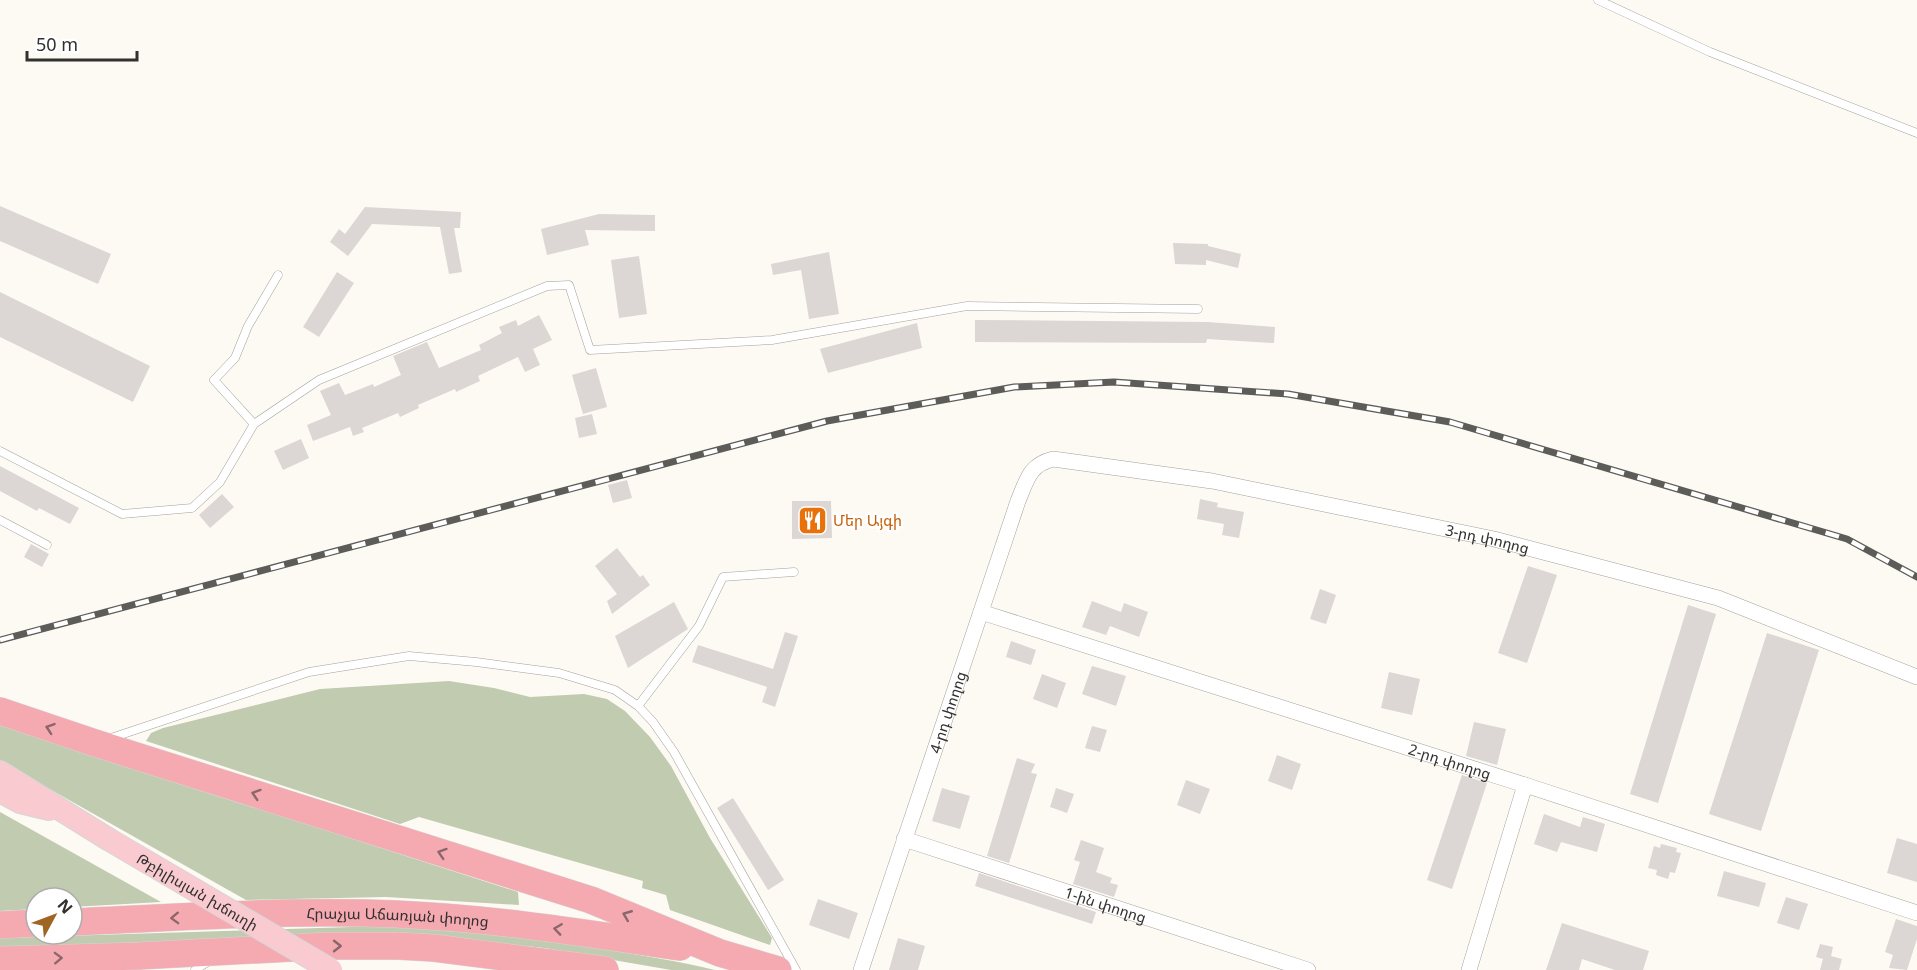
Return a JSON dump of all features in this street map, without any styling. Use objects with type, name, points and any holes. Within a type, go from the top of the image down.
[{"type":"highway","points":[[0,711],[591,900],[720,953],[778,970]]},
{"type":"highway","name":"Հրաչյա Աճառյան փողոց","points":[[84,922],[324,913],[449,917],[552,928],[720,953]]},
{"type":"highway","points":[[0,925],[24,924]]},
{"type":"highway","name":"Հրաչյա Աճառյան փողոց","points":[[0,960],[329,946],[398,946],[434,948],[605,970]]},
{"type":"main road","name":"Թբիլիսյան խճուղի","points":[[0,772],[64,813],[331,970]]},
{"type":"main road","name":"Թբիլիսյան խճուղի","points":[[0,791],[20,802],[64,813]]},
{"type":"street","name":"3-րդ փողոց","points":[[1043,461],[1053,459],[1212,481],[1494,539],[1718,598],[1917,676]]},
{"type":"street","name":"4-րդ փողոց","points":[[861,970],[1018,501],[1035,466],[1043,461]]},
{"type":"street","name":"2-րդ փողոց","points":[[981,612],[1525,785],[1917,913]]},
{"type":"street","points":[[1469,970],[1525,785]]},
{"type":"street","name":"1-ին փողոց","points":[[904,839],[1308,970]]},
{"type":"lane","points":[[1598,0],[1710,52],[1917,133]]},
{"type":"lane","points":[[254,424],[214,380],[235,358],[248,326],[278,275]]},
{"type":"lane","points":[[0,451],[122,514],[192,508],[220,482],[254,424],[319,380],[547,286],[569,285],[590,350],[772,340],[967,306],[1198,309]]},
{"type":"lane","points":[[0,520],[47,545]]},
{"type":"lane","points":[[638,706],[699,626],[723,577],[794,572]]},
{"type":"lane","points":[[95,743],[309,672],[409,656],[559,673],[615,690],[638,706],[674,752],[796,970]]},
{"type":"lane","points":[[195,970],[224,952]]},
{"type":"lane","points":[[0,967],[7,970]]},
{"type":"green space","points":[[449,681],[494,688],[530,697],[584,694],[607,699],[625,711],[650,737],[671,766],[710,838],[772,938],[770,945],[670,910],[666,895],[642,888],[643,881],[419,817],[400,824],[146,741],[151,733],[163,728],[320,689]]},
{"type":"green space","points":[[0,725],[518,892],[519,905],[386,897],[246,900],[0,761]]},
{"type":"green space","points":[[0,812],[161,902],[84,906],[84,886],[24,886],[24,910],[0,911]]},
{"type":"green space","points":[[385,926],[440,929],[576,945],[715,970],[671,970],[544,948],[505,944],[175,941],[84,945],[84,935]]},
{"type":"green space","points":[[24,937],[24,946],[50,946],[0,948],[0,938]]},
{"type":"building","points":[[0,206],[111,254],[98,284],[0,241]]},
{"type":"building","points":[[365,207],[461,212],[460,228],[454,228],[462,272],[449,274],[440,227],[372,224],[348,256],[330,242],[339,229],[345,234]]},
{"type":"building","points":[[599,214],[655,215],[655,231],[585,230],[589,245],[547,255],[541,229]]},
{"type":"building","points":[[1173,243],[1208,244],[1208,246],[1241,254],[1238,268],[1206,260],[1206,265],[1175,264]]},
{"type":"building","points":[[829,252],[839,314],[809,319],[801,270],[773,275],[771,264]]},
{"type":"building","points":[[639,256],[647,314],[619,318],[611,260]]},
{"type":"building","points":[[337,272],[354,283],[319,337],[303,327]]},
{"type":"building","points":[[0,292],[150,366],[133,402],[0,337]]},
{"type":"building","points":[[539,315],[552,340],[533,349],[540,365],[525,372],[518,357],[478,376],[480,381],[418,405],[419,408],[400,417],[398,413],[362,428],[364,432],[353,436],[350,427],[313,441],[307,425],[331,415],[320,391],[339,383],[345,395],[373,384],[374,387],[401,375],[393,356],[427,342],[439,368],[481,350],[479,345],[502,333],[499,327],[516,320],[518,326]]},
{"type":"building","points":[[975,320],[1208,322],[1275,327],[1274,343],[1207,339],[1206,343],[975,342]]},
{"type":"building","points":[[917,323],[922,348],[828,373],[820,349]]},
{"type":"building","points":[[596,368],[607,407],[583,414],[572,375]]},
{"type":"building","points":[[592,414],[597,434],[579,438],[575,418]]},
{"type":"building","points":[[301,439],[309,458],[283,470],[274,451]]},
{"type":"building","points":[[0,466],[79,508],[70,524],[39,508],[37,511],[0,491]]},
{"type":"building","points":[[627,480],[632,498],[613,503],[608,485]]},
{"type":"building","points":[[222,494],[234,507],[210,528],[199,515]]},
{"type":"building","points":[[1200,499],[1218,503],[1217,507],[1244,512],[1239,538],[1222,535],[1224,524],[1197,519]]},
{"type":"building","points":[[792,501],[831,501],[832,538],[792,539]]},
{"type":"building","points":[[31,544],[49,554],[42,567],[24,557]]},
{"type":"building","points":[[617,548],[640,577],[643,575],[650,585],[612,614],[607,601],[617,594],[595,566]]},
{"type":"building","points":[[1528,566],[1557,575],[1527,663],[1498,653]]},
{"type":"building","points":[[1320,589],[1336,595],[1326,624],[1310,619]]},
{"type":"building","points":[[1092,601],[1121,612],[1124,603],[1148,612],[1139,637],[1110,626],[1106,635],[1082,627]]},
{"type":"building","points":[[674,602],[688,629],[628,668],[615,636]]},
{"type":"building","points":[[1688,605],[1716,614],[1658,803],[1630,794]]},
{"type":"building","points":[[785,632],[798,636],[775,707],[762,702],[767,687],[692,662],[698,645],[773,669]]},
{"type":"building","points":[[1767,633],[1819,650],[1761,831],[1709,814]]},
{"type":"building","points":[[1011,641],[1036,650],[1031,665],[1006,657]]},
{"type":"building","points":[[1092,666],[1126,676],[1116,706],[1082,694]]},
{"type":"building","points":[[1389,672],[1420,679],[1412,715],[1381,708]]},
{"type":"building","points":[[1042,674],[1066,683],[1057,708],[1033,699]]},
{"type":"building","points":[[1474,722],[1506,729],[1497,765],[1466,756]]},
{"type":"building","points":[[1092,726],[1107,730],[1100,752],[1085,748]]},
{"type":"building","points":[[1277,755],[1301,764],[1292,790],[1268,781]]},
{"type":"building","points":[[1017,758],[1035,764],[1031,773],[1037,774],[1009,863],[987,856]]},
{"type":"building","points":[[1462,775],[1487,783],[1452,889],[1427,880]]},
{"type":"building","points":[[1186,780],[1210,789],[1200,814],[1177,805]]},
{"type":"building","points":[[942,788],[970,796],[960,829],[932,821]]},
{"type":"building","points":[[1056,788],[1074,794],[1067,813],[1050,807]]},
{"type":"building","points":[[733,798],[784,880],[768,890],[717,808]]},
{"type":"building","points":[[1544,814],[1580,827],[1583,817],[1605,824],[1597,852],[1561,842],[1557,852],[1534,844]]},
{"type":"building","points":[[1897,838],[1917,844],[1917,882],[1887,873]]},
{"type":"building","points":[[1081,840],[1104,848],[1096,872],[1112,878],[1110,883],[1118,885],[1114,897],[1073,884],[1080,862],[1074,860]]},
{"type":"building","points":[[1661,844],[1677,848],[1676,852],[1681,853],[1675,873],[1670,872],[1668,879],[1656,875],[1657,870],[1648,868],[1654,846],[1660,848]]},
{"type":"building","points":[[1724,871],[1766,883],[1759,907],[1717,896]]},
{"type":"building","points":[[979,873],[1096,912],[1092,924],[975,886]]},
{"type":"building","points":[[1786,897],[1808,904],[1799,930],[1777,923]]},
{"type":"building","points":[[818,899],[858,913],[849,939],[809,925]]},
{"type":"building","points":[[1896,919],[1917,926],[1917,939],[1907,970],[1889,968],[1893,955],[1885,952]]},
{"type":"building","points":[[1562,923],[1649,951],[1643,970],[1615,970],[1582,959],[1579,970],[1546,970]]},
{"type":"building","points":[[898,938],[925,946],[918,970],[889,970]]},
{"type":"building","points":[[1820,944],[1833,947],[1831,956],[1842,959],[1839,970],[1820,970],[1823,959],[1816,957]]},
{"type":"railway","points":[[0,640],[827,421],[1014,387],[1114,382],[1288,394],[1450,422],[1847,539],[1917,577]]},
{"type":"place","name":"Մեր Այգի","points":[[812,520]]}]
